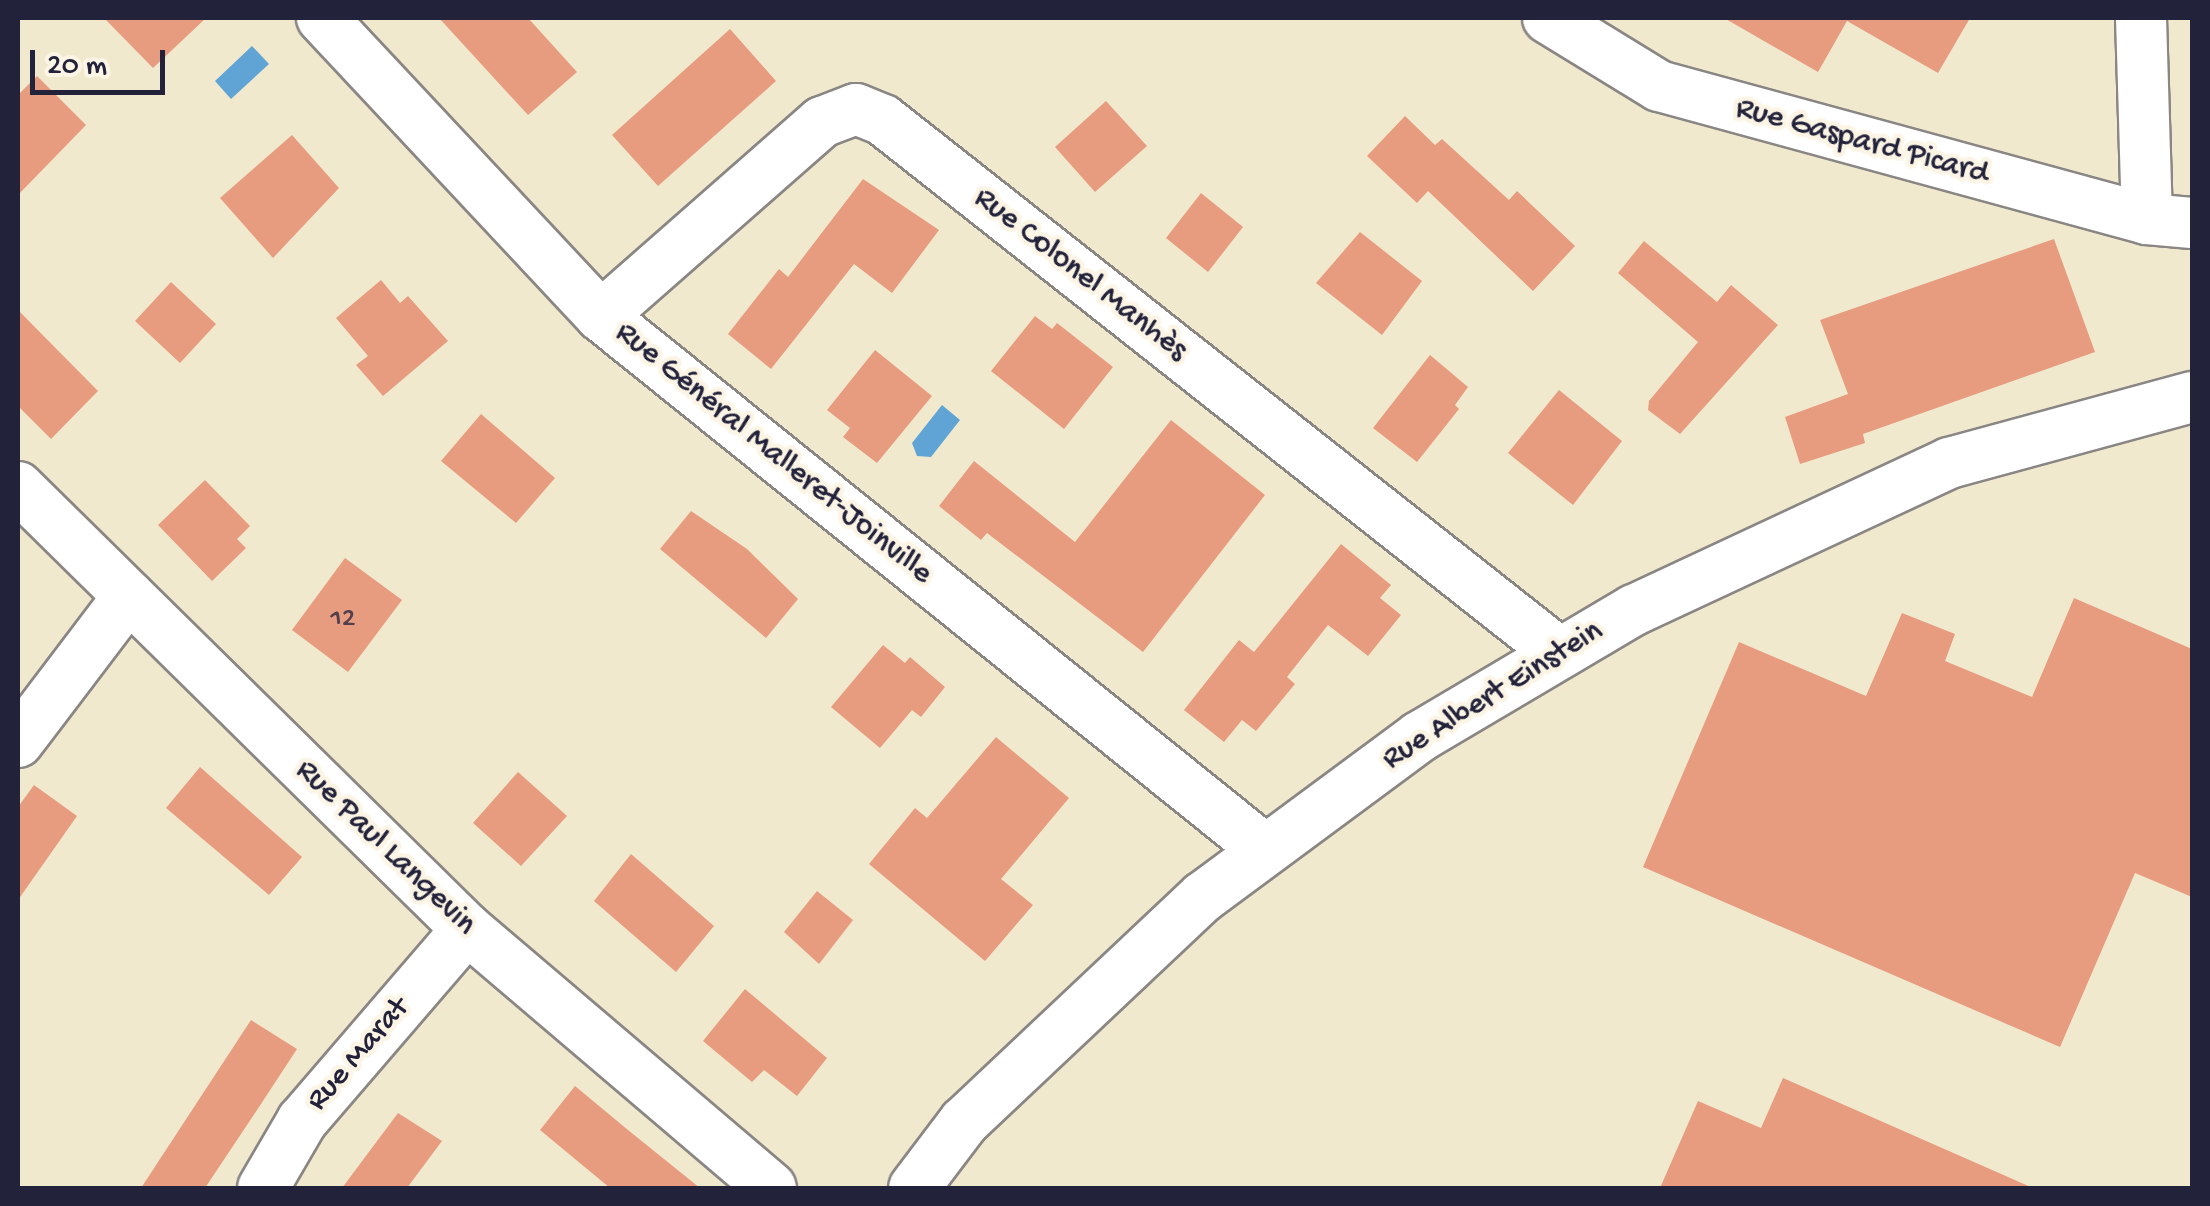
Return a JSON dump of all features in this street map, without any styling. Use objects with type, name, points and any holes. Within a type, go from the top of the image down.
[{"type":"street","name":"Rue Général Malleret-Joinville","points":[[322,18],[602,316],[1264,849]]},
{"type":"street","name":"Rue Gaspard Picard","points":[[1548,18],[1659,86],[2170,221]]},
{"type":"street","points":[[2140,18],[2170,221]]},
{"type":"street","name":"Rue Colonel Manhès","points":[[602,316],[822,122],[856,108],[883,120],[1558,652]]},
{"type":"street","name":"Rue Albert Einstein","points":[[914,1188],[964,1122],[1203,897],[1419,737],[1558,652],[1950,463],[2192,397]]},
{"type":"street","name":"Rue Paul Langevin","points":[[18,487],[467,930],[771,1188]]},
{"type":"street","points":[[18,742],[129,596]]},
{"type":"street","name":"Rue Marat","points":[[263,1188],[302,1121],[467,930]]},
{"type":"water","points":[[252,46],[269,64],[231,99],[215,81]]},
{"type":"water","points":[[942,405],[960,420],[931,457],[917,456],[912,443]]},
{"type":"building","points":[[104,18],[206,18],[153,68]]},
{"type":"building","points":[[439,18],[528,18],[577,72],[528,115]]},
{"type":"building","points":[[1724,18],[1970,18],[1938,73],[1847,21],[1818,72]]},
{"type":"building","points":[[730,29],[776,81],[658,186],[612,135]]},
{"type":"building","points":[[37,76],[86,125],[18,195],[18,95]]},
{"type":"building","points":[[1106,101],[1147,146],[1095,192],[1055,147]]},
{"type":"building","points":[[1405,116],[1435,145],[1442,139],[1509,200],[1517,191],[1575,246],[1533,291],[1428,191],[1417,203],[1367,156]]},
{"type":"building","points":[[292,135],[339,188],[273,258],[220,198]]},
{"type":"building","points":[[863,179],[939,230],[892,293],[854,264],[771,369],[728,334],[779,269],[788,277]]},
{"type":"building","points":[[1201,193],[1243,227],[1208,272],[1166,238]]},
{"type":"building","points":[[1360,232],[1422,281],[1382,335],[1316,283]]},
{"type":"building","points":[[2054,239],[2095,352],[1863,434],[1865,443],[1800,464],[1785,417],[1848,394],[1820,320]]},
{"type":"building","points":[[1644,241],[1717,302],[1731,285],[1778,325],[1680,434],[1648,410],[1649,401],[1698,342],[1618,273]]},
{"type":"building","points":[[381,280],[400,303],[408,296],[448,341],[383,396],[356,365],[368,356],[336,318]]},
{"type":"building","points":[[171,282],[216,324],[180,363],[135,321]]},
{"type":"building","points":[[18,310],[98,391],[51,439],[18,406]]},
{"type":"building","points":[[1035,316],[1052,329],[1057,323],[1113,367],[1064,429],[991,371]]},
{"type":"building","points":[[875,350],[932,396],[877,463],[843,437],[850,428],[827,410]]},
{"type":"building","points":[[1430,355],[1468,387],[1455,405],[1459,409],[1417,462],[1373,428]]},
{"type":"building","points":[[1559,390],[1622,441],[1573,505],[1508,453]]},
{"type":"building","points":[[481,414],[555,478],[516,523],[441,461]]},
{"type":"building","points":[[1171,420],[1265,495],[1143,652],[987,533],[981,540],[939,506],[974,461],[1075,542]]},
{"type":"building","points":[[205,480],[250,526],[237,539],[246,548],[212,581],[158,525]]},
{"type":"building","points":[[691,511],[747,549],[798,599],[766,638],[660,549]]},
{"type":"building","points":[[1341,544],[1391,585],[1380,598],[1401,615],[1368,656],[1328,625],[1287,677],[1295,684],[1256,731],[1242,720],[1224,742],[1184,710],[1239,640],[1254,652]]},
{"type":"building","points":[[345,558],[402,600],[348,672],[292,630]]},
{"type":"building","points":[[2074,598],[2192,649],[2192,897],[2135,873],[2060,1047],[1643,867],[1739,642],[1866,696],[1902,613],[1955,634],[1945,661],[2032,697]]},
{"type":"building","points":[[883,645],[905,663],[910,657],[945,687],[921,717],[912,710],[880,748],[831,707]]},
{"type":"building","points":[[996,737],[1069,798],[1001,879],[1033,905],[985,961],[869,864],[915,808],[927,818]]},
{"type":"building","points":[[200,767],[302,857],[269,895],[166,808]]},
{"type":"building","points":[[518,772],[567,816],[521,866],[473,823]]},
{"type":"building","points":[[34,785],[77,816],[18,900],[18,807]]},
{"type":"building","points":[[631,854],[714,926],[676,972],[594,901]]},
{"type":"building","points":[[817,891],[853,920],[819,964],[784,932]]},
{"type":"building","points":[[745,989],[827,1058],[797,1096],[764,1070],[752,1082],[703,1041]]},
{"type":"building","points":[[251,1020],[297,1049],[205,1188],[141,1188]]},
{"type":"building","points":[[1783,1078],[2033,1188],[1660,1188],[1698,1101],[1761,1128]]},
{"type":"building","points":[[575,1086],[700,1188],[610,1188],[540,1130]]},
{"type":"building","points":[[398,1113],[442,1141],[407,1188],[342,1188]]}]
